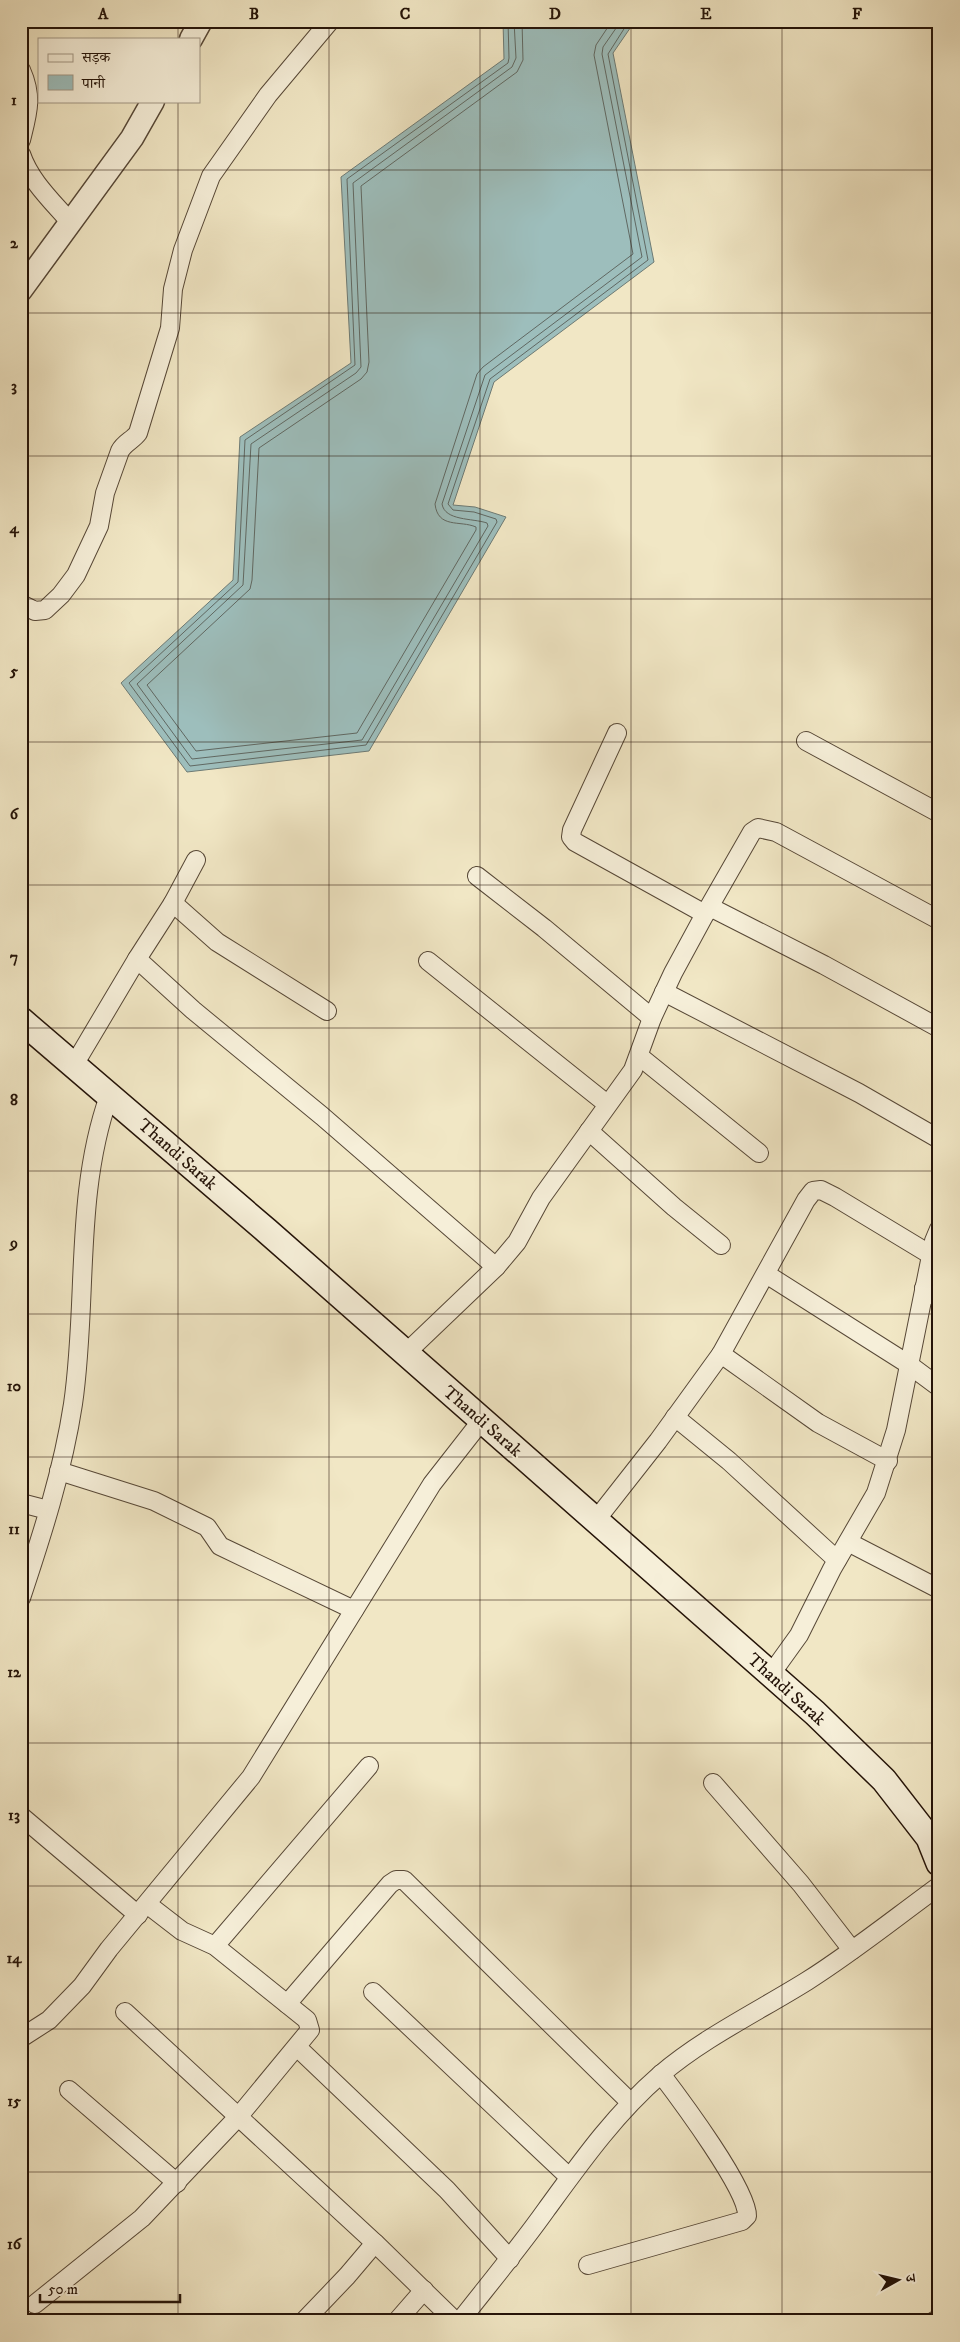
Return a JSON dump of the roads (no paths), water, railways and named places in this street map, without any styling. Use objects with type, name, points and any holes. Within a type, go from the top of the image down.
[{"type":"main road","name":"Thandi Sarak","points":[[21,1020],[406,1353],[815,1712],[884,1780],[934,1841],[939,1863]]},
{"type":"street","points":[[192,38],[201,21]]},
{"type":"street","points":[[21,604],[35,611],[44,610],[61,595],[76,575],[99,526],[105,492],[120,451],[123,445],[132,441],[138,433],[170,328],[173,289],[183,250],[211,176],[268,95],[330,21]]},
{"type":"street","points":[[21,70],[27,83],[30,104],[21,140]]},
{"type":"street","points":[[21,290],[132,138],[152,102]]},
{"type":"street","points":[[21,154],[25,166],[36,183],[70,222]]},
{"type":"street","points":[[617,733],[572,830],[571,836],[575,842],[708,910],[824,965],[939,1028]]},
{"type":"street","points":[[806,741],[939,813]]},
{"type":"street","points":[[406,1353],[496,1267],[517,1242],[541,1198],[633,1070],[652,1018],[664,992],[752,832],[758,828],[763,828],[776,832],[939,920]]},
{"type":"street","points":[[74,1065],[137,959],[173,903],[196,860]]},
{"type":"street","points":[[477,876],[544,928],[652,1018]]},
{"type":"street","points":[[173,903],[218,942],[327,1010]]},
{"type":"street","points":[[137,959],[193,1010],[322,1116],[496,1267]]},
{"type":"street","points":[[428,961],[607,1104]]},
{"type":"street","points":[[664,992],[859,1093],[939,1139]]},
{"type":"street","points":[[639,1056],[758,1153]]},
{"type":"street","points":[[21,1598],[59,1471],[74,1395],[91,1164],[101,1119],[109,1096]]},
{"type":"street","points":[[589,1131],[674,1207],[721,1245]]},
{"type":"street","points":[[596,1520],[721,1354],[806,1200],[813,1191],[820,1190],[835,1197],[931,1255]]},
{"type":"street","points":[[771,1674],[799,1635],[837,1560],[876,1493],[888,1461],[896,1430],[931,1255],[939,1229]]},
{"type":"street","points":[[766,1274],[908,1364],[939,1387]]},
{"type":"street","points":[[924,1288],[939,1298]]},
{"type":"street","points":[[721,1354],[818,1423],[888,1461]]},
{"type":"street","points":[[675,1417],[729,1461],[837,1560]]},
{"type":"street","points":[[21,2038],[48,2020],[82,1986],[142,1909],[251,1778],[432,1484],[482,1420]]},
{"type":"street","points":[[59,1471],[154,1502],[207,1527],[220,1546],[354,1610]]},
{"type":"street","points":[[21,1503],[48,1510]]},
{"type":"street","points":[[848,1542],[939,1589]]},
{"type":"street","points":[[215,1946],[369,1766]]},
{"type":"street","points":[[713,1782],[801,1884],[852,1950]]},
{"type":"street","points":[[21,1816],[142,1909],[182,1931],[215,1946],[307,2020],[310,2025],[307,2035],[239,2116],[177,2183],[142,2218],[108,2247],[35,2304]]},
{"type":"street","points":[[287,2004],[390,1884],[396,1880],[404,1880],[630,2102]]},
{"type":"street","points":[[460,2321],[630,2102],[661,2074],[691,2051],[809,1979],[939,1886]]},
{"type":"street","points":[[373,1992],[570,2177]]},
{"type":"street","points":[[125,2012],[239,2116],[456,2321]]},
{"type":"street","points":[[297,2047],[447,2190],[510,2259]]},
{"type":"street","points":[[588,2265],[742,2221],[747,2216],[748,2208],[727,2170],[661,2074]]},
{"type":"street","points":[[69,2090],[177,2183]]},
{"type":"street","points":[[304,2321],[347,2276],[375,2243]]},
{"type":"street","points":[[397,2321],[424,2290]]},
{"type":"street","points":[[934,2321],[939,2318]]},
{"type":"water","points":[[503,21],[635,21],[613,53],[654,262],[494,382],[453,505],[475,507],[506,517],[369,751],[187,772],[121,683],[233,580],[240,437],[351,363],[341,177],[504,59]]}]
